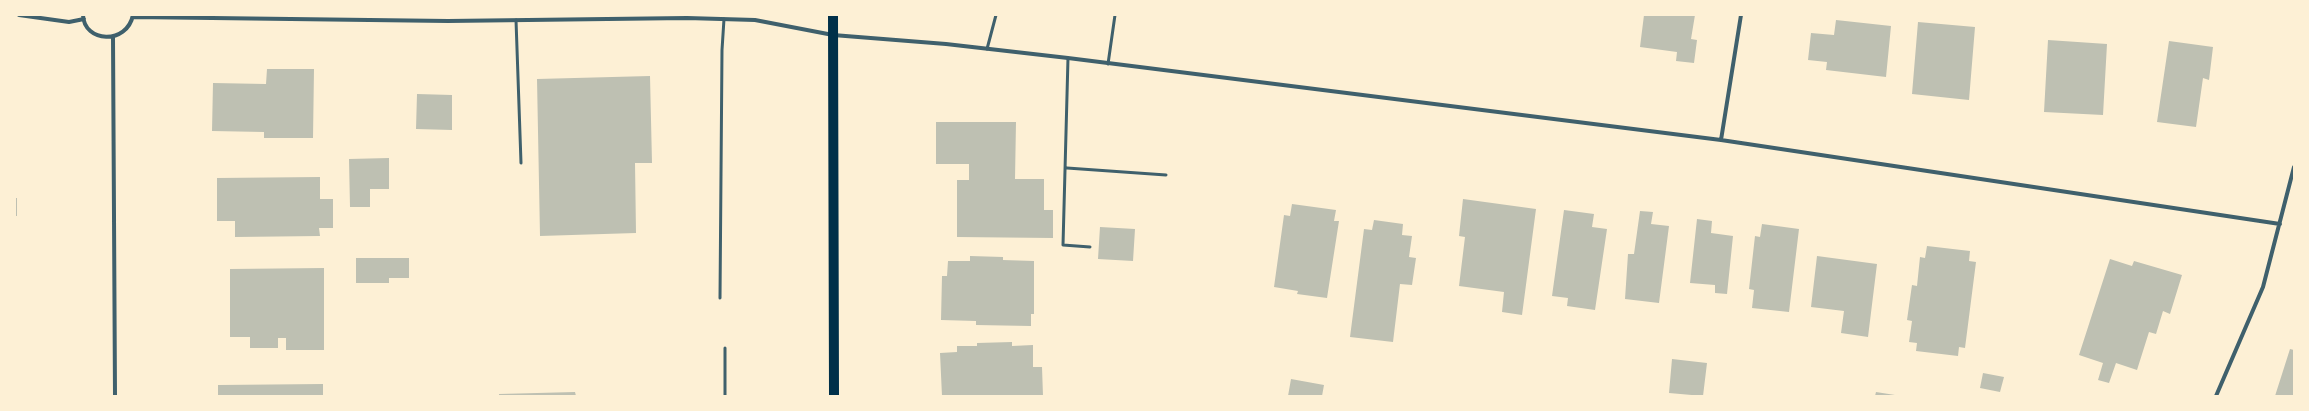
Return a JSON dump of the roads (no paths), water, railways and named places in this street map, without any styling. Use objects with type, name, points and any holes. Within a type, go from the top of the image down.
[{"type":"main road","points":[[833,15],[834,396]]},
{"type":"street","points":[[18,15],[69,22],[83,17],[94,33],[103,37],[113,37],[126,30],[133,16],[516,20],[724,19],[774,22],[833,34],[1068,58],[1721,140],[2280,224]]},
{"type":"street","points":[[1721,140],[1741,15]]},
{"type":"street","points":[[113,37],[115,396]]},
{"type":"street","points":[[2216,396],[2263,287],[2294,167]]},
{"type":"lane","points":[[987,49],[996,15]]},
{"type":"lane","points":[[1108,64],[1115,15]]},
{"type":"lane","points":[[720,298],[722,50],[724,19]]},
{"type":"lane","points":[[516,20],[521,163]]},
{"type":"lane","points":[[1068,58],[1067,168],[1063,245],[1090,247]]},
{"type":"lane","points":[[1067,168],[1166,175]]},
{"type":"lane","points":[[725,348],[725,396]]}]
